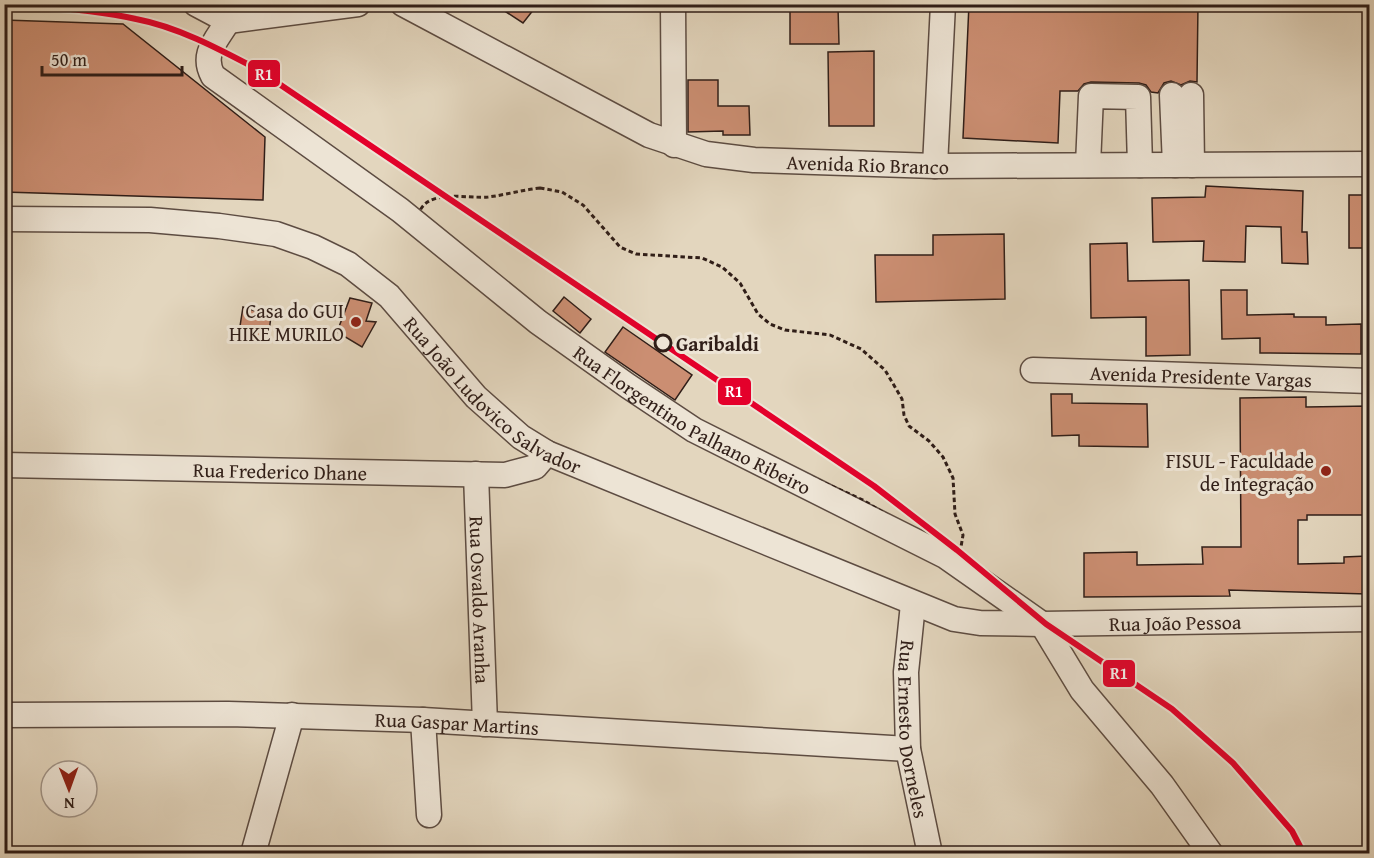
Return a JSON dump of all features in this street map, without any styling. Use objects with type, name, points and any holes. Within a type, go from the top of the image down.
[{"type":"street","points":[[196,4],[228,21],[358,4]]},
{"type":"street","name":"Avenida Rio Branco","points":[[404,4],[649,135],[706,154],[754,160],[935,165],[1370,164]]},
{"type":"street","points":[[673,4],[674,145]]},
{"type":"street","points":[[935,165],[943,4]]},
{"type":"street","name":"Rua Florgentino Palhano Ribeiro","points":[[228,21],[207,57],[207,64],[213,76],[400,210],[538,322],[694,430],[945,556],[1042,624],[1082,690],[1162,785],[1212,854]]},
{"type":"street","points":[[1181,95],[1184,165]]},
{"type":"street","points":[[1088,165],[1091,96],[1138,97],[1140,165]]},
{"type":"street","name":"Rua João Ludovico Salvador","points":[[4,219],[150,220],[219,226],[276,234],[313,247],[348,264],[389,296],[476,397],[521,437],[547,453],[913,604],[954,619],[980,623]]},
{"type":"street","name":"Avenida Presidente Vargas","points":[[1034,370],[1370,381]]},
{"type":"street","name":"Rua Frederico Dhane","points":[[4,465],[505,474],[526,471],[535,466],[547,453]]},
{"type":"street","name":"Rua Osvaldo Aranha","points":[[476,474],[485,724]]},
{"type":"street","name":"Rua Ernesto Dorneles","points":[[913,604],[906,672],[908,749],[930,854]]},
{"type":"street","name":"Rua João Pessoa","points":[[980,623],[1370,620]]},
{"type":"street","name":"Rua Gaspar Martins","points":[[4,715],[292,715],[423,720],[908,749]]},
{"type":"street","points":[[254,854],[292,715]]},
{"type":"street","points":[[423,720],[429,814]]},
{"type":"path","points":[[540,188],[562,192],[583,205],[620,247],[636,254],[702,258],[722,267],[740,283],[758,314],[770,324],[785,330],[830,335],[861,349],[885,370],[903,399],[904,415],[909,426],[944,457],[953,478],[955,514],[963,540],[957,550],[945,551],[863,500],[690,423],[547,325],[424,227],[418,218],[422,207],[431,200],[446,197],[489,197],[540,188]]},
{"type":"building","points":[[494,4],[538,4],[523,23]]},
{"type":"building","points":[[969,4],[1198,4],[1197,82],[1190,81],[1181,85],[1171,81],[1164,83],[1158,93],[1151,92],[1146,85],[1139,83],[1091,82],[1084,84],[1078,91],[1060,91],[1058,143],[963,138]]},
{"type":"building","points":[[790,7],[838,7],[839,44],[790,44]]},
{"type":"building","points":[[4,20],[123,24],[265,137],[263,200],[4,192]]},
{"type":"building","points":[[874,51],[874,126],[829,126],[828,52]]},
{"type":"building","points":[[688,80],[718,80],[718,106],[749,106],[750,135],[723,135],[723,131],[688,132]]},
{"type":"building","points":[[1206,186],[1303,191],[1302,232],[1307,232],[1308,264],[1282,263],[1281,227],[1246,226],[1245,262],[1203,261],[1204,241],[1153,242],[1152,198],[1205,197]]},
{"type":"building","points":[[1349,195],[1370,195],[1370,248],[1349,248]]},
{"type":"building","points":[[1004,234],[1005,299],[876,302],[875,255],[933,255],[933,235]]},
{"type":"building","points":[[1127,243],[1128,281],[1189,280],[1190,355],[1146,356],[1146,317],[1091,318],[1090,244]]},
{"type":"building","points":[[1221,290],[1247,290],[1247,315],[1294,314],[1294,317],[1326,317],[1326,325],[1361,324],[1361,354],[1260,353],[1260,338],[1222,339]]},
{"type":"building","points":[[564,297],[591,319],[580,333],[553,311]]},
{"type":"building","name":"Casa do GUI HIKE MURILO","points":[[350,298],[372,303],[366,321],[376,322],[362,347],[337,332]]},
{"type":"building","points":[[243,307],[271,316],[268,340],[238,339]]},
{"type":"building","points":[[623,327],[692,375],[675,400],[605,352]]},
{"type":"building","points":[[1051,394],[1072,394],[1072,403],[1147,404],[1148,447],[1079,446],[1079,435],[1052,436]]},
{"type":"building","points":[[1306,397],[1306,407],[1370,406],[1370,515],[1307,515],[1307,520],[1298,520],[1298,564],[1344,563],[1344,557],[1367,556],[1367,594],[1229,590],[1230,596],[1084,597],[1084,553],[1137,552],[1137,565],[1203,564],[1202,547],[1241,547],[1240,398]]},
{"type":"transit line","name":"R1","points":[[16,4],[91,11],[167,27],[257,69],[874,486],[957,550],[1046,624],[1172,709],[1233,763],[1292,831],[1304,854]]},
{"type":"place","name":"Casa do GUI HIKE MURILO","points":[[356,322]]},
{"type":"place","name":"Garibaldi","points":[[663,343]]},
{"type":"place","name":"FISUL - Faculdade de Integração","points":[[1326,471]]}]
